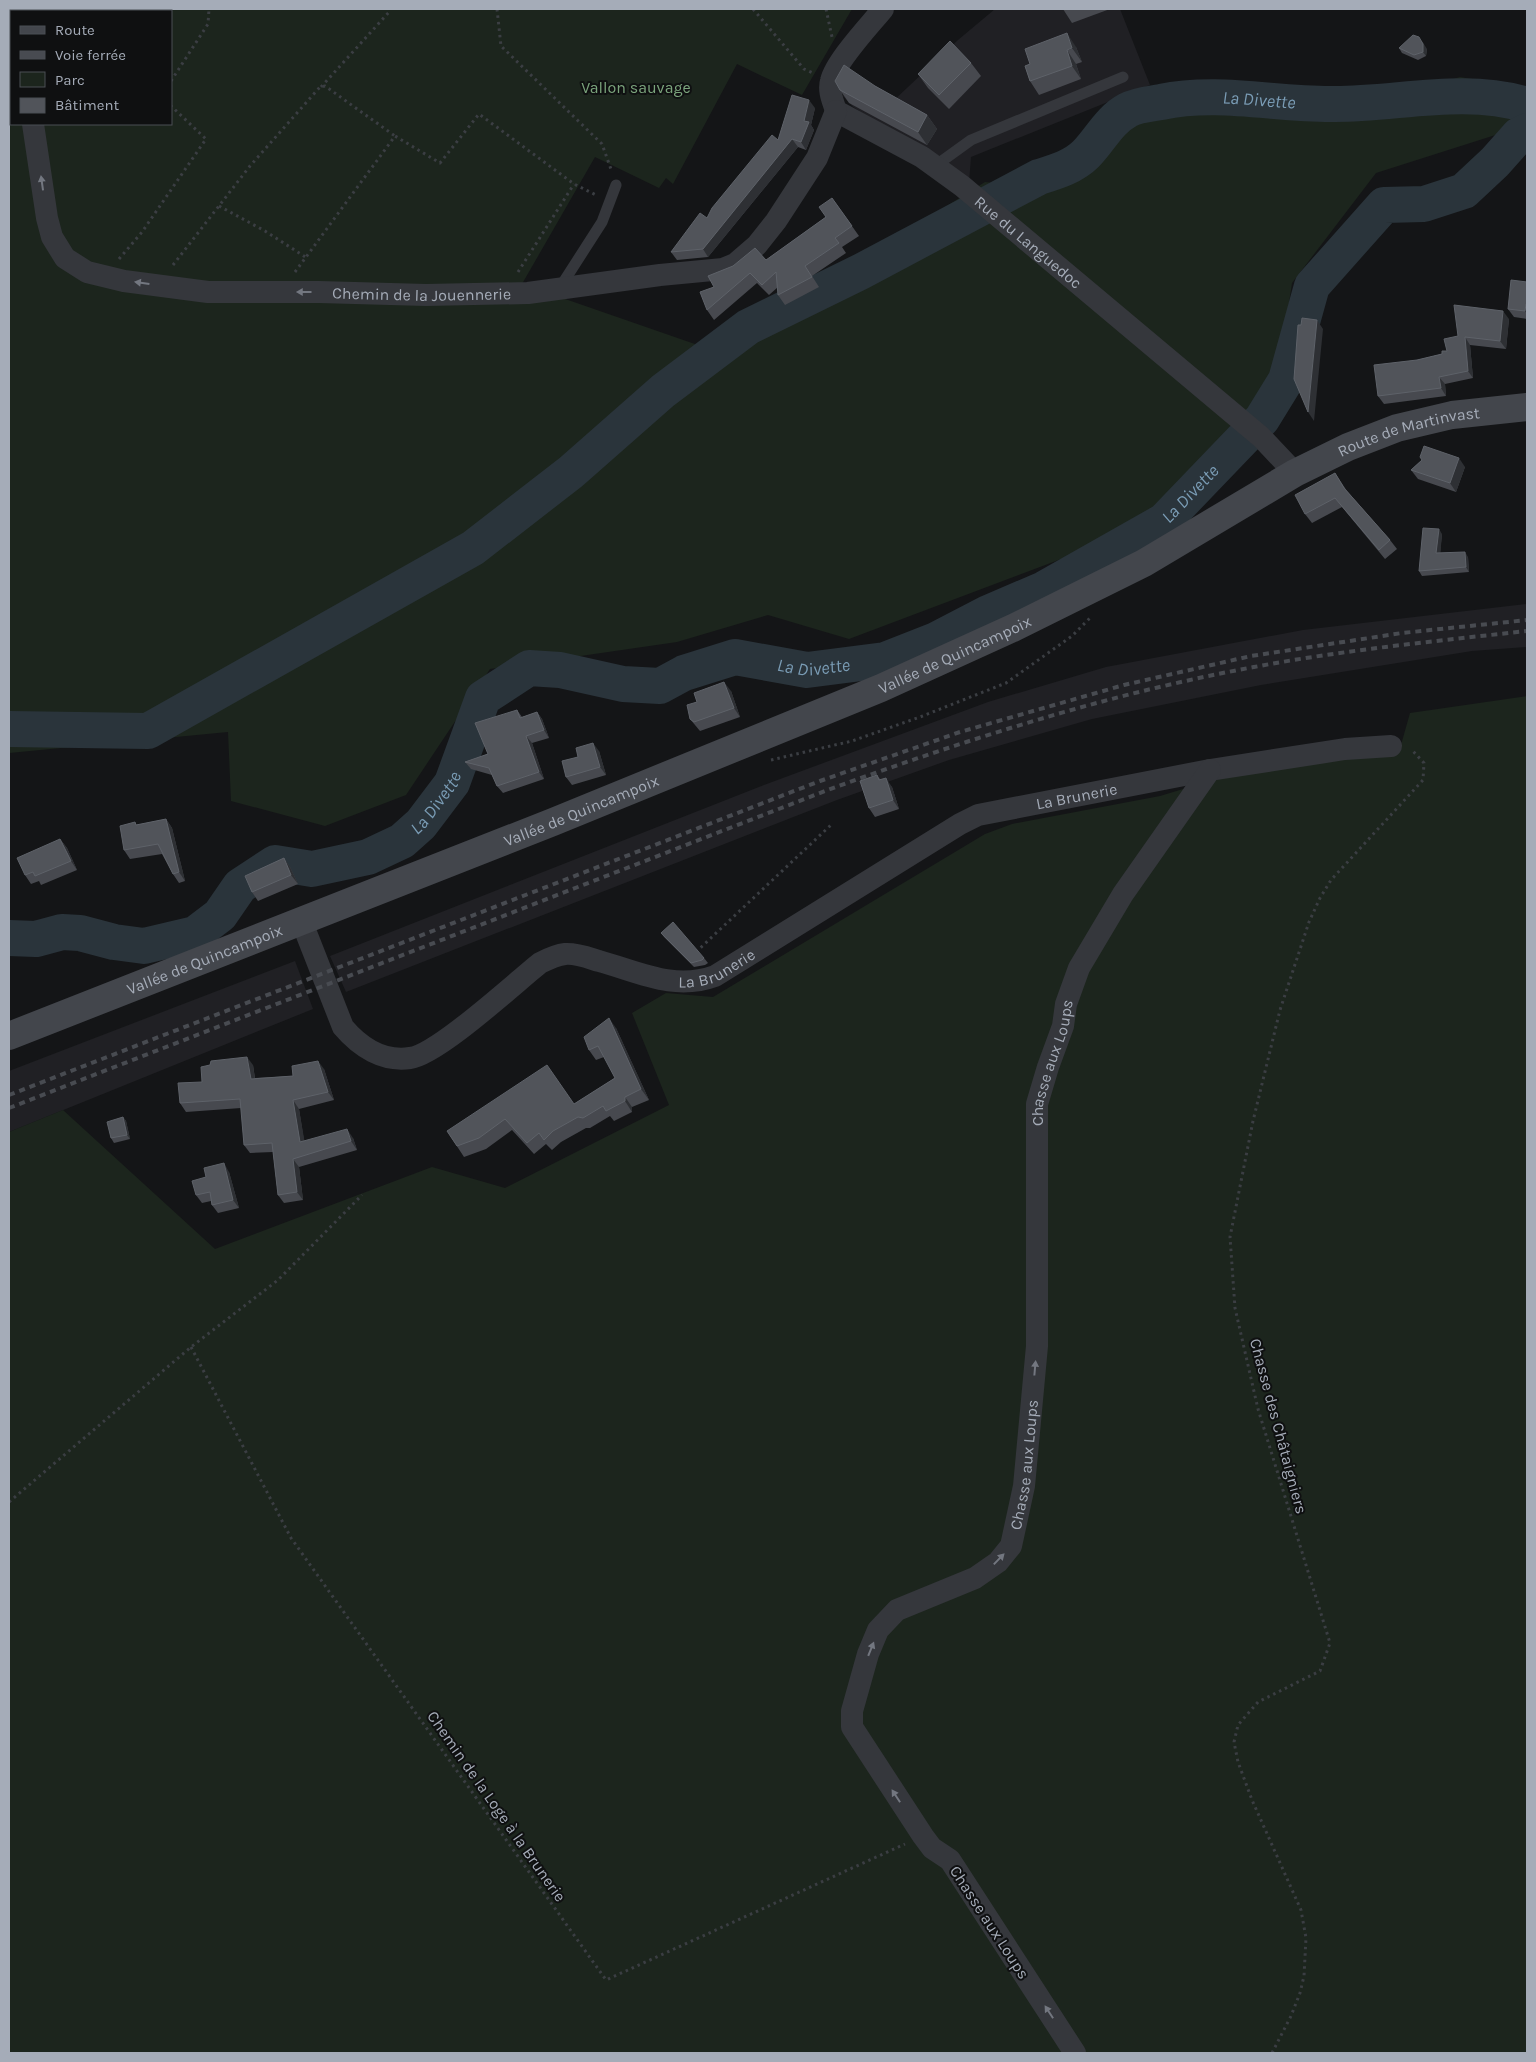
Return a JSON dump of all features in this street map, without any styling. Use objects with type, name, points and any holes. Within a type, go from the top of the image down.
[{"type":"main road","name":"Route de Martinvast","points":[[1144,563],[1294,473],[1333,453],[1397,428],[1473,411],[1527,408]]},
{"type":"main road","name":"Vallée de Quincampoix","points":[[9,1036],[553,822],[882,688],[1013,628],[1144,563]]},
{"type":"street","points":[[836,111],[830,94],[831,80],[838,65],[883,9]]},
{"type":"street","name":"Rue du Languedoc","points":[[836,111],[922,157],[962,186],[1261,437],[1294,473]]},
{"type":"street","name":"Chemin de la Jouennerie","points":[[34,125],[47,218],[52,237],[65,258],[87,272],[124,281],[208,292],[319,292],[426,295],[521,286],[558,290],[660,275],[723,269],[735,264],[757,245],[776,221],[816,158],[836,111]]},
{"type":"street","name":"La Brunerie","points":[[301,920],[343,1027],[352,1038],[368,1050],[384,1057],[412,1058],[429,1051],[540,963],[554,956],[567,954],[582,956],[676,982],[702,981],[715,976],[960,824],[978,815],[1210,770],[1345,749],[1391,746]]},
{"type":"street","name":"Chasse aux Loups","points":[[1076,2053],[950,1860],[932,1848],[923,1836],[852,1727],[852,1711],[868,1654],[878,1630],[897,1610],[975,1578],[998,1562],[1010,1546],[1024,1486],[1037,1346],[1038,1104],[1063,1026],[1066,1004],[1080,968],[1123,894],[1210,770]]},
{"type":"lane","points":[[935,166],[971,140],[1123,77]]},
{"type":"lane","points":[[558,290],[602,222],[616,185]]},
{"type":"path","points":[[172,78],[208,24],[209,9]]},
{"type":"path","points":[[497,9],[501,46],[602,144],[616,185]]},
{"type":"path","points":[[753,9],[804,69],[831,80]]},
{"type":"path","points":[[179,268],[171,268],[250,166],[390,11]]},
{"type":"path","points":[[320,87],[325,86],[395,136],[440,163],[479,114],[574,184],[610,202]]},
{"type":"path","points":[[119,260],[142,232],[206,139],[172,107]]},
{"type":"path","points":[[302,274],[294,274],[395,136]]},
{"type":"path","points":[[521,286],[574,184]]},
{"type":"path","points":[[219,206],[265,231],[306,258]]},
{"type":"path","points":[[111,258],[128,261]]},
{"type":"path","points":[[768,761],[852,741],[1006,683],[1072,636],[1092,616]]},
{"type":"path","name":"Chasse des Châtaigniers","points":[[1272,2053],[1292,2016],[1300,1993],[1304,1976],[1306,1938],[1301,1910],[1252,1800],[1238,1762],[1234,1742],[1238,1725],[1258,1702],[1320,1671],[1330,1643],[1258,1409],[1235,1308],[1230,1237],[1253,1122],[1280,1010],[1320,898],[1331,880],[1423,780],[1424,763],[1420,756],[1405,746],[1391,746]]},
{"type":"path","points":[[695,953],[832,824]]},
{"type":"path","points":[[9,1502],[191,1347],[278,1280],[362,1195]]},
{"type":"path","name":"Chemin de la Loge à la Brunerie","points":[[191,1347],[291,1538],[606,1980],[923,1836]]},
{"type":"shaded area","points":[[995,9],[1120,9],[1150,85],[971,157],[969,183],[853,107],[843,96],[854,79],[891,103],[958,40]]},
{"type":"shaded area","points":[[1527,604],[1527,647],[1472,651],[1261,685],[1092,719],[949,760],[837,800],[346,992],[330,956],[764,785],[988,702],[1106,667],[1303,630]]},
{"type":"shaded area","points":[[295,961],[313,1009],[9,1132],[9,1071]]},
{"type":"green space","name":"Vallon sauvage","points":[[9,9],[852,9],[802,95],[737,64],[673,184],[666,178],[659,188],[595,157],[522,284],[715,351],[985,182],[1027,186],[1158,104],[1343,110],[1460,77],[1527,88],[1527,125],[1376,173],[1292,283],[1279,369],[1241,442],[1125,535],[849,639],[768,615],[677,642],[490,669],[406,795],[325,826],[231,801],[228,732],[9,753]]},
{"type":"green space","points":[[1527,696],[1527,2053],[9,2053],[9,1132],[63,1110],[215,1249],[432,1167],[505,1188],[669,1105],[632,1013],[666,993],[713,997],[985,834],[1012,824],[1160,796],[1226,776],[1399,752],[1410,713]]},
{"type":"building","points":[[1067,33],[1072,48],[1067,50],[1072,66],[1030,81],[1025,66],[1030,64],[1025,49]]},
{"type":"building","points":[[1413,35],[1419,37],[1423,44],[1423,52],[1414,55],[1399,48]]},
{"type":"building","points":[[950,41],[971,63],[939,95],[918,74]]},
{"type":"building","points":[[844,65],[875,86],[927,115],[918,132],[840,90],[835,81]]},
{"type":"building","points":[[792,95],[809,100],[804,121],[809,122],[801,142],[792,139],[703,249],[671,252],[700,213],[707,218],[712,208],[772,135],[778,140]]},
{"type":"building","points":[[832,198],[852,226],[835,238],[839,243],[805,266],[812,277],[778,295],[776,272],[762,285],[750,273],[707,310],[700,292],[714,287],[708,276],[733,266],[755,248],[766,260],[826,217],[819,207]]},
{"type":"building","points":[[1511,280],[1527,282],[1527,304],[1525,311],[1508,309]]},
{"type":"building","points":[[1454,305],[1503,311],[1500,341],[1465,337],[1468,371],[1439,377],[1441,388],[1378,396],[1374,365],[1417,360],[1447,351],[1444,339],[1458,336]]},
{"type":"building","points":[[1302,318],[1317,320],[1308,412],[1294,379],[1298,325],[1301,325]]},
{"type":"building","points":[[1424,446],[1459,458],[1450,483],[1411,470],[1422,460],[1420,457]]},
{"type":"building","points":[[1335,473],[1344,488],[1390,540],[1379,550],[1335,498],[1305,514],[1295,495]]},
{"type":"building","points":[[1423,528],[1439,529],[1436,553],[1465,552],[1466,567],[1419,571]]},
{"type":"building","points":[[724,682],[734,708],[694,722],[690,719],[687,705],[697,702],[694,693]]},
{"type":"building","points":[[517,710],[520,718],[537,712],[544,730],[526,736],[539,772],[497,786],[489,768],[465,762],[488,754],[475,723]]},
{"type":"building","points":[[593,743],[600,767],[566,777],[562,761],[578,757],[576,748]]},
{"type":"building","points":[[877,775],[879,780],[886,778],[893,800],[869,808],[860,781]]},
{"type":"building","points":[[166,819],[179,872],[173,874],[158,844],[124,850],[120,826],[135,822],[136,825]]},
{"type":"building","points":[[60,839],[71,861],[35,876],[33,872],[25,875],[17,858]]},
{"type":"building","points":[[284,858],[291,875],[252,892],[245,876]]},
{"type":"building","points":[[673,922],[704,958],[702,960],[691,963],[661,933]]},
{"type":"building","points":[[609,1018],[641,1089],[625,1097],[625,1101],[606,1111],[603,1106],[583,1118],[578,1117],[553,1131],[544,1140],[539,1133],[527,1143],[505,1119],[479,1138],[457,1146],[447,1131],[547,1065],[574,1104],[615,1078],[598,1046],[589,1050],[584,1037]]},
{"type":"building","points":[[247,1057],[251,1079],[293,1076],[292,1066],[318,1061],[328,1092],[293,1100],[300,1142],[347,1129],[351,1141],[293,1159],[297,1192],[278,1195],[272,1143],[244,1145],[240,1099],[180,1103],[178,1083],[202,1082],[201,1067],[210,1065],[211,1061]]},
{"type":"building","points":[[123,1117],[127,1135],[111,1138],[107,1122]]},
{"type":"building","points":[[224,1163],[233,1200],[212,1205],[210,1192],[196,1195],[192,1181],[206,1177],[204,1168]]},
{"type":"waterway","name":"La Divette","points":[[9,729],[148,731],[473,548],[571,472],[663,391],[748,327],[860,272],[1039,177],[1064,168],[1081,159],[1115,119],[1132,108],[1204,97],[1335,104],[1455,96],[1479,97],[1527,105]]},
{"type":"waterway","name":"La Divette","points":[[9,938],[36,939],[62,932],[80,933],[114,942],[144,946],[195,934],[220,915],[240,886],[275,863],[312,869],[368,857],[402,841],[421,824],[452,783],[483,698],[529,668],[560,670],[623,684],[660,686],[684,673],[735,657],[807,670],[885,660],[936,640],[988,613],[1044,589],[1164,521],[1262,419],[1286,380],[1312,286],[1384,205],[1424,204],[1464,191],[1495,162],[1519,135],[1527,131]]},
{"type":"railway","points":[[9,1095],[820,781],[960,732],[1124,685],[1251,656],[1402,633],[1527,620]]},
{"type":"railway","points":[[9,1108],[825,791],[984,736],[1145,691],[1254,667],[1424,642],[1527,631]]}]
